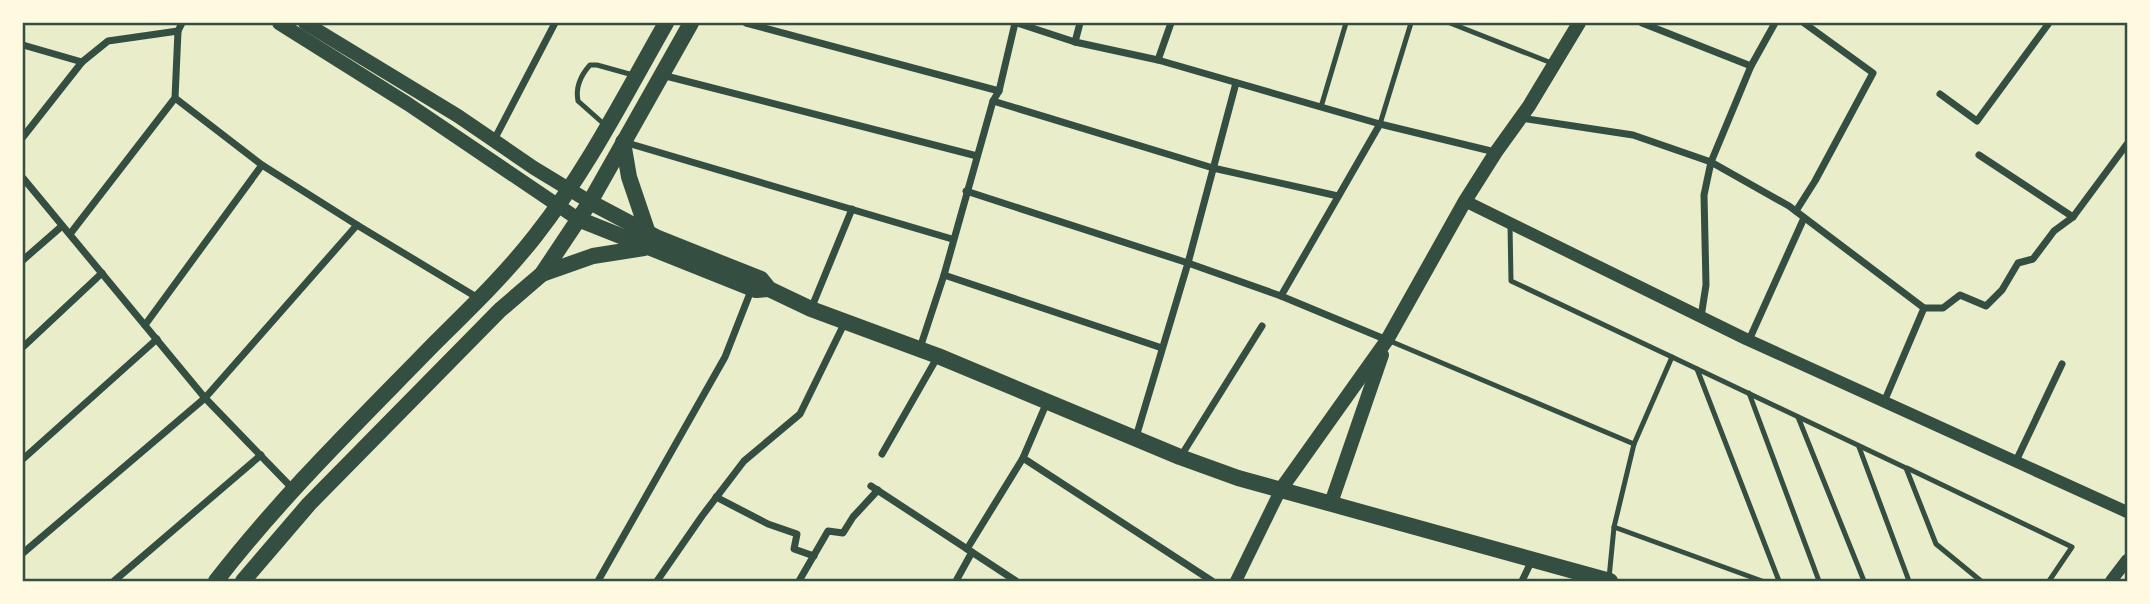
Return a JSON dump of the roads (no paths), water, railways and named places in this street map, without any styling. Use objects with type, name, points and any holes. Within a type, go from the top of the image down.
[{"type":"main road","points":[[279,23],[408,104],[578,219],[761,279],[769,289]]},
{"type":"main road","points":[[305,23],[494,140],[648,240],[752,288],[769,289],[811,309],[938,356],[1180,457],[1238,478],[1609,581]]},
{"type":"main road","points":[[216,581],[293,489],[479,299],[536,236],[569,190],[666,23]]},
{"type":"main road","points":[[243,581],[309,504],[500,310],[542,274],[590,202],[691,23]]},
{"type":"main road","points":[[1281,489],[1387,340],[1465,201],[1578,23]]},
{"type":"main road","points":[[624,142],[631,187],[648,240]]},
{"type":"main road","points":[[542,274],[648,240]]},
{"type":"main road","points":[[1331,503],[1387,340]]},
{"type":"street","points":[[494,140],[555,23]]},
{"type":"street","points":[[746,23],[999,91]]},
{"type":"street","points":[[920,349],[944,275],[993,101],[999,91],[1016,23],[1075,43],[1158,60],[1380,124],[1496,152]]},
{"type":"street","points":[[1075,43],[1080,23]]},
{"type":"street","points":[[1158,60],[1171,23]]},
{"type":"street","points":[[1642,23],[1751,66]]},
{"type":"street","points":[[1701,317],[1706,285],[1704,195],[1711,162],[1751,66],[1775,23]]},
{"type":"street","points":[[1796,211],[1873,74],[1804,23]]},
{"type":"street","points":[[1940,94],[1977,121],[2049,23]]},
{"type":"street","points":[[23,136],[82,62],[108,41],[180,27],[174,99],[70,234]]},
{"type":"street","points":[[23,45],[82,62]]},
{"type":"street","points":[[661,75],[977,156]]},
{"type":"street","points":[[1135,438],[1188,263],[1236,83]]},
{"type":"street","points":[[174,99],[262,165],[479,299]]},
{"type":"street","points":[[993,101],[1213,168],[1338,196]]},
{"type":"street","points":[[1520,117],[1633,135],[1711,162],[1796,211],[1924,308],[1943,308],[1960,295],[1986,306],[2002,290],[2018,263],[2033,259],[2054,231],[2073,217],[2127,144]]},
{"type":"street","points":[[1281,296],[1380,124]]},
{"type":"street","points":[[624,142],[952,239]]},
{"type":"street","points":[[1979,155],[2073,217]]},
{"type":"street","points":[[145,325],[262,165]]},
{"type":"street","points":[[23,178],[205,398],[293,489]]},
{"type":"street","points":[[966,191],[1188,263],[1281,296],[1387,340]]},
{"type":"street","points":[[1465,201],[1749,340],[2127,512]]},
{"type":"street","points":[[811,309],[852,209]]},
{"type":"street","points":[[1749,340],[1804,218]]},
{"type":"street","points":[[23,553],[205,398],[357,225]]},
{"type":"street","points":[[23,260],[62,226]]},
{"type":"street","points":[[23,347],[102,273]]},
{"type":"street","points":[[944,275],[1162,348]]},
{"type":"street","points":[[598,581],[724,357],[752,288]]},
{"type":"street","points":[[1884,402],[1924,308]]},
{"type":"street","points":[[657,581],[744,461],[800,414],[845,321]]},
{"type":"street","points":[[1180,457],[1262,326]]},
{"type":"street","points":[[23,459],[157,339]]},
{"type":"street","points":[[882,454],[938,356]]},
{"type":"street","points":[[2016,461],[2062,364]]},
{"type":"street","points":[[956,581],[969,550],[1023,458],[1047,401]]},
{"type":"street","points":[[114,581],[261,455]]},
{"type":"street","points":[[1023,458],[1212,581]]},
{"type":"street","points":[[799,581],[828,531],[843,533],[874,488],[1016,581]]},
{"type":"street","points":[[1236,581],[1281,489]]},
{"type":"street","points":[[716,497],[768,524],[797,534],[794,549],[814,556]]},
{"type":"street","points":[[1522,581],[1532,560]]},
{"type":"street","points":[[2111,581],[2127,560]]},
{"type":"lane","points":[[1321,107],[1346,23]]},
{"type":"lane","points":[[1380,124],[1411,23]]},
{"type":"lane","points":[[1450,23],[1554,64]]},
{"type":"lane","points":[[607,127],[578,101],[578,85],[584,71],[590,65],[597,65],[636,76]]},
{"type":"lane","points":[[1510,223],[1511,281],[2072,547],[2049,581]]},
{"type":"lane","points":[[1387,340],[1634,444]]},
{"type":"lane","points":[[1609,581],[1614,527],[1634,444],[1672,357]]},
{"type":"lane","points":[[1697,369],[1779,581]]},
{"type":"lane","points":[[1749,393],[1819,581]]},
{"type":"lane","points":[[1798,417],[1864,581]]},
{"type":"lane","points":[[1858,445],[1909,581]]},
{"type":"lane","points":[[1906,468],[1936,544],[1981,581]]},
{"type":"lane","points":[[1614,527],[1762,581]]}]
